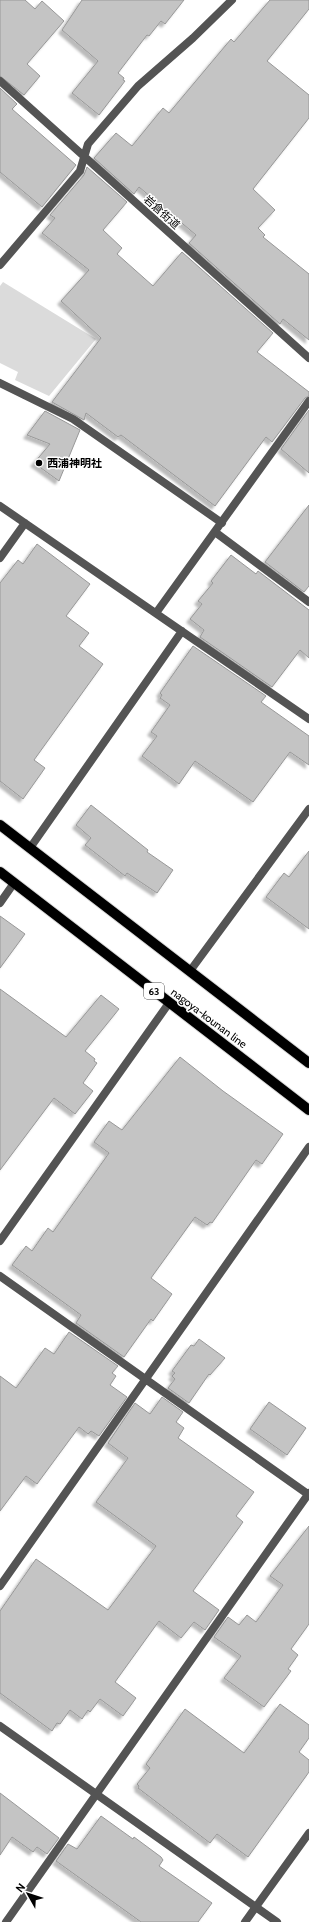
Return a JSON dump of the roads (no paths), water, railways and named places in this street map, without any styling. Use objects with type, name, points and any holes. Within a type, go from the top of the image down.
[{"type":"main road","points":[[0,825],[309,1063]]},
{"type":"main road","name":"nagoya-kounan line","points":[[0,872],[168,1003],[309,1110]]},
{"type":"street","points":[[0,265],[80,170],[88,144],[138,86],[193,38],[232,0]]},
{"type":"street","name":"岩倉街道","points":[[0,81],[309,358]]},
{"type":"street","points":[[0,384],[74,419],[222,523]]},
{"type":"street","points":[[156,613],[309,401]]},
{"type":"street","points":[[0,506],[309,719]]},
{"type":"street","points":[[0,558],[25,523]]},
{"type":"street","points":[[215,532],[309,602]]},
{"type":"street","points":[[30,848],[182,631]]},
{"type":"street","points":[[190,972],[309,809]]},
{"type":"street","points":[[0,903],[14,883]]},
{"type":"street","points":[[0,1242],[168,1003]]},
{"type":"street","points":[[0,1586],[309,1147]]},
{"type":"street","points":[[0,1276],[309,1494],[6,1922]]},
{"type":"street","points":[[0,1726],[277,1922]]},
{"type":"street","points":[[245,1922],[309,1832]]},
{"type":"place","name":"西浦神明社","points":[[39,463]]}]
